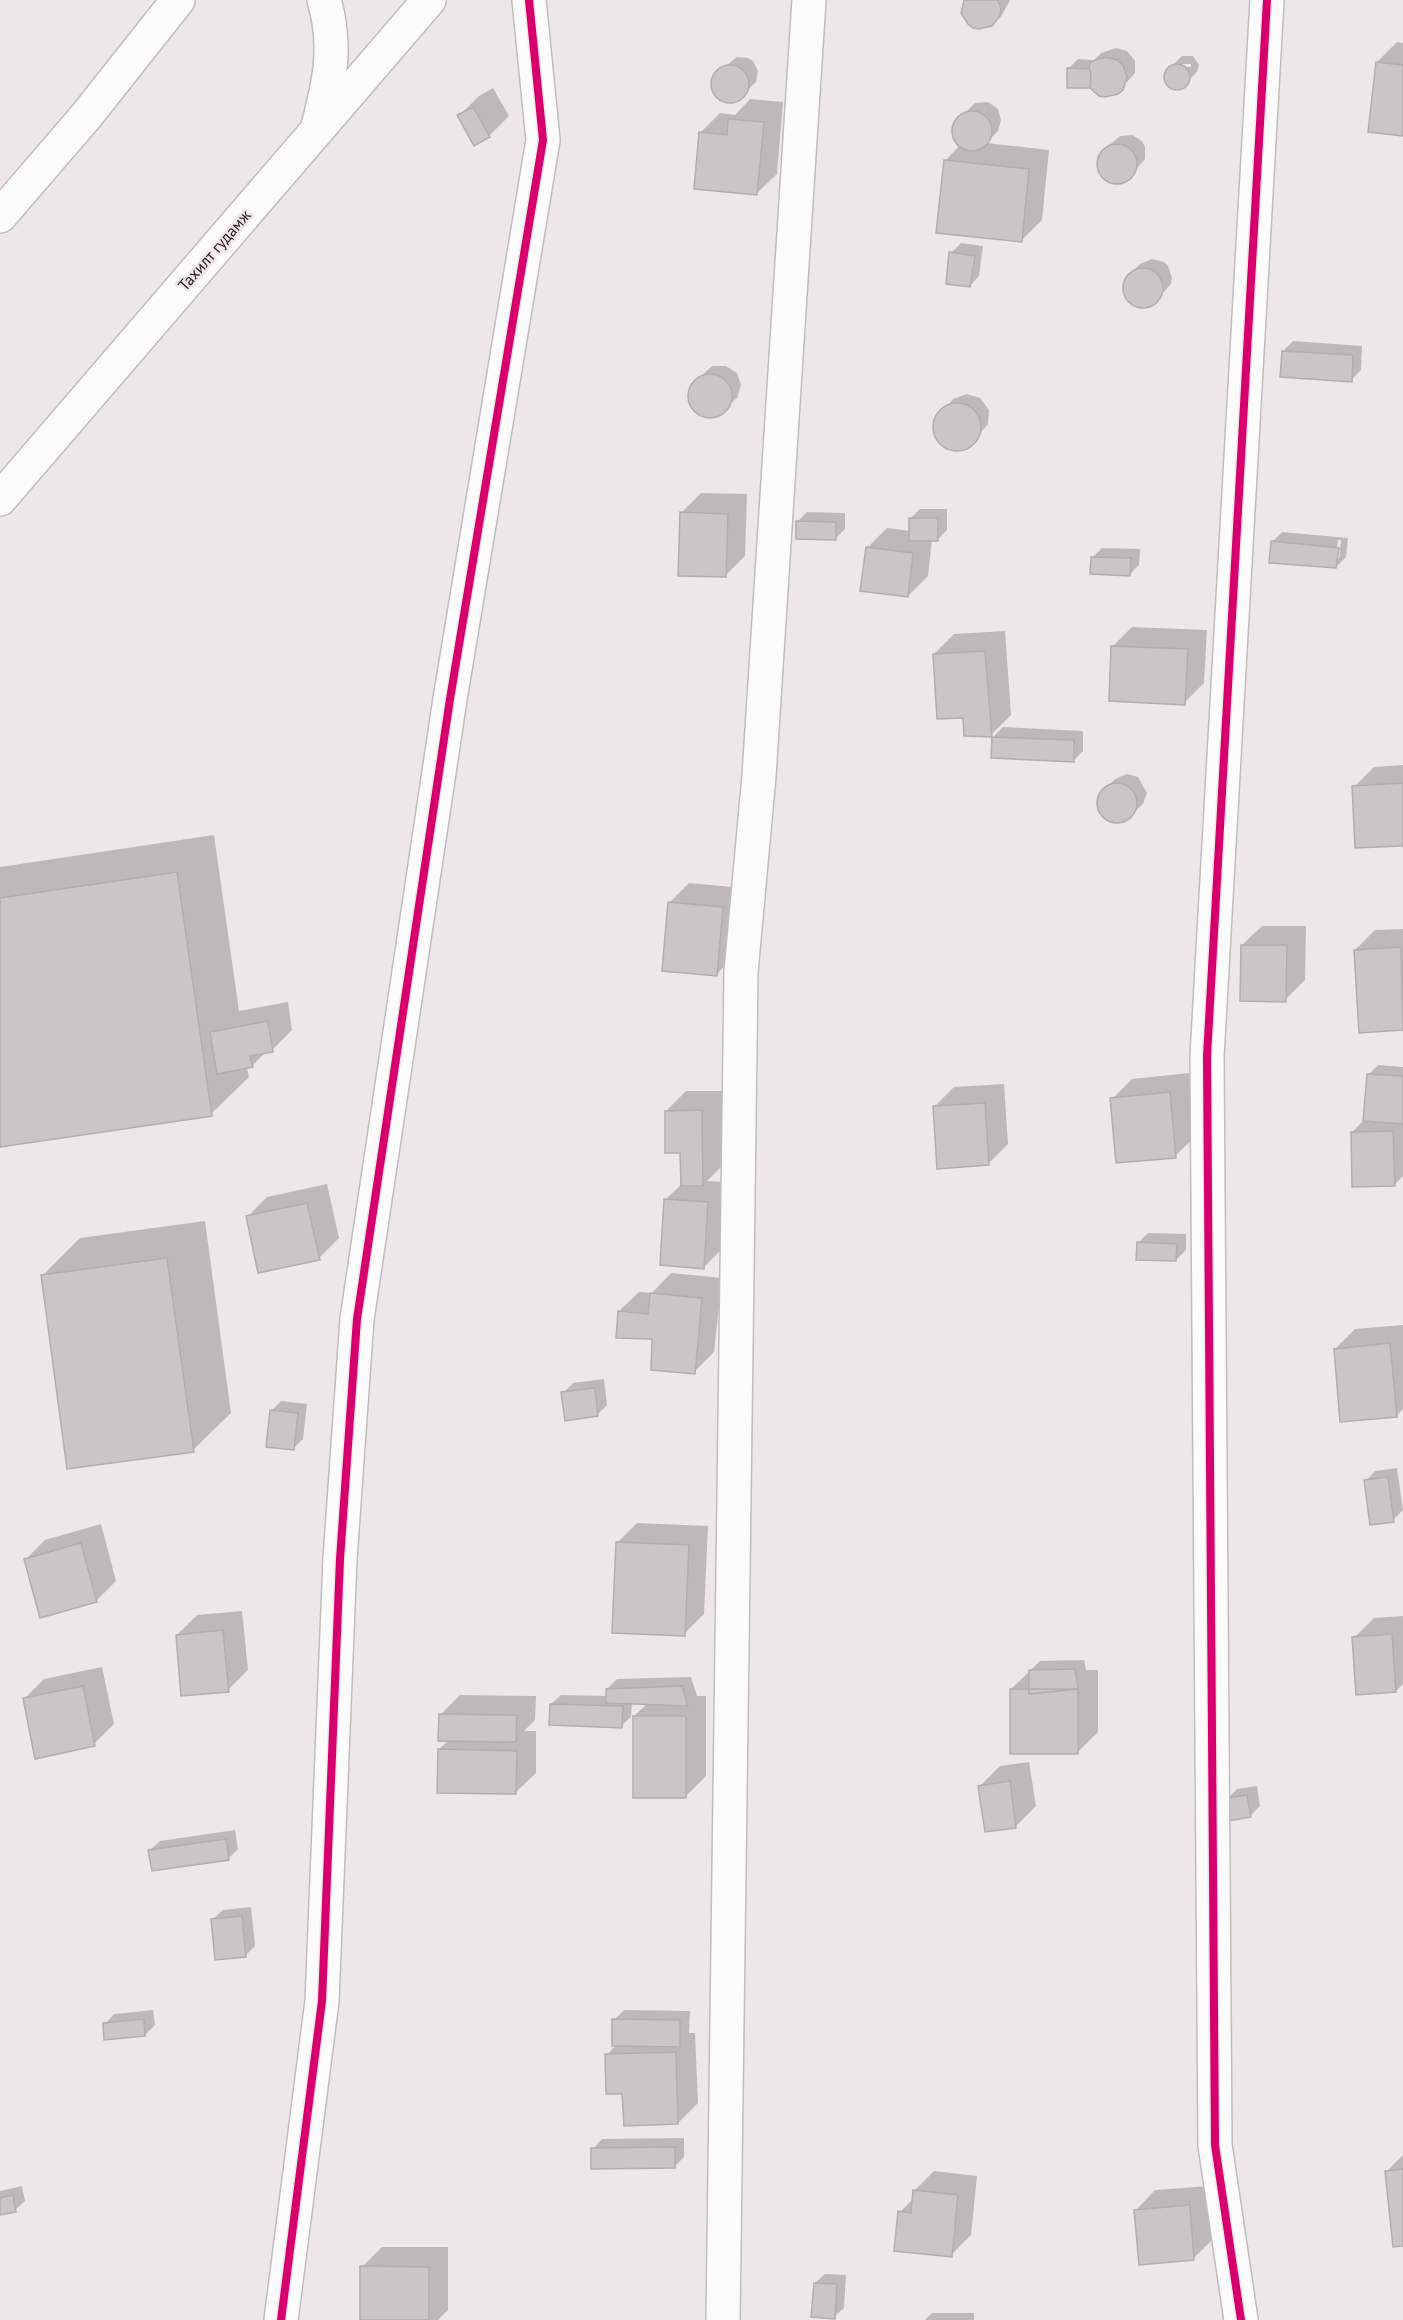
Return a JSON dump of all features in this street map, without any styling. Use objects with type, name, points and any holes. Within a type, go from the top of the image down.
[{"type":"street","points":[[0,216],[87,115],[178,0]]},
{"type":"street","points":[[317,130],[330,80],[331,34],[324,0]]},
{"type":"street","points":[[281,2320],[322,2001],[339,1570],[357,1319],[450,699],[543,140],[529,0]]},
{"type":"street","points":[[723,2320],[741,972],[759,776],[808,0]]},
{"type":"street","points":[[1240,2320],[1215,2145],[1208,1056],[1267,0]]},
{"type":"street","name":"Тахилт гудамж","points":[[0,500],[426,1]]},
{"type":"building","points":[[964,0],[998,0],[1001,9],[1000,16],[992,26],[973,28],[961,13]]},
{"type":"building","points":[[1105,57],[1117,60],[1123,65],[1127,77],[1123,90],[1118,94],[1105,97],[1099,96],[1090,88],[1089,69],[1090,62]]},
{"type":"building","points":[[1376,62],[1403,65],[1403,136],[1368,132]]},
{"type":"building","points":[[1177,64],[1186,68],[1190,77],[1186,86],[1177,90],[1168,86],[1164,77],[1168,68]]},
{"type":"building","points":[[730,65],[743,71],[749,84],[743,97],[730,103],[717,97],[711,84],[717,71]]},
{"type":"building","points":[[1067,68],[1089,69],[1090,88],[1067,88]]},
{"type":"building","points":[[473,107],[490,137],[474,146],[457,115]]},
{"type":"building","points":[[972,111],[986,117],[992,131],[986,145],[972,151],[958,145],[952,131],[958,117]]},
{"type":"building","points":[[728,119],[764,122],[757,195],[694,189],[699,132],[727,135]]},
{"type":"building","points":[[1117,144],[1131,150],[1137,164],[1131,178],[1117,184],[1103,178],[1097,164],[1103,150]]},
{"type":"building","points":[[944,160],[1029,169],[1022,242],[936,233]]},
{"type":"building","points":[[949,252],[975,256],[970,287],[946,284]]},
{"type":"building","points":[[1143,268],[1157,274],[1163,288],[1157,302],[1143,308],[1129,302],[1123,288],[1129,274]]},
{"type":"building","points":[[1282,351],[1353,355],[1352,382],[1280,377]]},
{"type":"building","points":[[710,374],[725,381],[732,396],[725,411],[710,418],[695,411],[688,396],[695,381]]},
{"type":"building","points":[[957,403],[974,410],[981,427],[974,444],[957,451],[940,444],[933,427],[940,410]]},
{"type":"building","points":[[680,512],[728,514],[726,577],[678,576]]},
{"type":"building","points":[[909,518],[938,518],[938,541],[909,541]]},
{"type":"building","points":[[796,521],[836,522],[836,540],[796,539]]},
{"type":"building","points":[[1271,541],[1339,548],[1336,568],[1269,563]]},
{"type":"building","points":[[866,547],[913,553],[908,597],[860,591]]},
{"type":"building","points":[[1091,557],[1131,558],[1130,576],[1090,574]]},
{"type":"building","points":[[1111,646],[1188,649],[1185,705],[1109,701]]},
{"type":"building","points":[[985,651],[992,737],[964,736],[963,718],[937,719],[933,654]]},
{"type":"building","points":[[992,737],[1074,740],[1074,762],[991,758]]},
{"type":"building","points":[[1117,783],[1131,789],[1137,803],[1131,817],[1117,823],[1103,817],[1097,803],[1103,789]]},
{"type":"building","points":[[1403,783],[1403,846],[1355,848],[1352,786]]},
{"type":"building","points":[[177,872],[212,1116],[0,1147],[0,898]]},
{"type":"building","points":[[668,902],[723,907],[717,976],[662,971]]},
{"type":"building","points":[[1241,945],[1287,945],[1286,1002],[1240,1001]]},
{"type":"building","points":[[1401,947],[1403,1030],[1359,1033],[1354,950]]},
{"type":"building","points":[[268,1021],[273,1052],[250,1056],[253,1067],[217,1074],[210,1032]]},
{"type":"building","points":[[1367,1074],[1403,1076],[1403,1124],[1363,1121]]},
{"type":"building","points":[[1170,1092],[1176,1158],[1116,1163],[1110,1098]]},
{"type":"building","points":[[985,1103],[989,1165],[937,1169],[933,1106]]},
{"type":"building","points":[[702,1110],[703,1186],[681,1186],[680,1153],[665,1153],[665,1111]]},
{"type":"building","points":[[1393,1131],[1395,1186],[1352,1187],[1351,1132]]},
{"type":"building","points":[[664,1199],[708,1202],[704,1269],[660,1265]]},
{"type":"building","points":[[307,1203],[320,1260],[258,1273],[246,1216]]},
{"type":"building","points":[[1137,1242],[1177,1244],[1176,1261],[1136,1260]]},
{"type":"building","points":[[167,1258],[194,1452],[67,1469],[41,1275]]},
{"type":"building","points":[[650,1293],[702,1298],[695,1374],[651,1370],[652,1339],[616,1338],[618,1311],[648,1314]]},
{"type":"building","points":[[1390,1343],[1397,1417],[1340,1422],[1334,1349]]},
{"type":"building","points":[[595,1388],[598,1416],[565,1421],[561,1392]]},
{"type":"building","points":[[270,1410],[298,1413],[294,1450],[266,1447]]},
{"type":"building","points":[[1388,1477],[1394,1522],[1370,1525],[1364,1480]]},
{"type":"building","points":[[616,1542],[689,1545],[685,1636],[612,1633]]},
{"type":"building","points":[[81,1543],[97,1602],[40,1618],[24,1559]]},
{"type":"building","points":[[223,1630],[229,1692],[181,1696],[176,1635]]},
{"type":"building","points":[[1392,1634],[1396,1692],[1356,1695],[1352,1637]]},
{"type":"building","points":[[1075,1669],[1078,1689],[1029,1694],[1029,1670]]},
{"type":"building","points":[[83,1686],[95,1746],[35,1759],[23,1698]]},
{"type":"building","points":[[682,1686],[688,1706],[606,1703],[606,1689]]},
{"type":"building","points":[[1010,1689],[1078,1689],[1078,1754],[1010,1754]]},
{"type":"building","points":[[550,1704],[623,1706],[622,1728],[549,1725]]},
{"type":"building","points":[[439,1714],[517,1715],[516,1742],[438,1741]]},
{"type":"building","points":[[633,1716],[686,1716],[686,1798],[633,1798]]},
{"type":"building","points":[[438,1749],[517,1751],[516,1794],[437,1793]]},
{"type":"building","points":[[1010,1781],[1016,1828],[985,1832],[978,1786]]},
{"type":"building","points":[[1247,1795],[1251,1817],[1229,1821],[1225,1798]]},
{"type":"building","points":[[226,1839],[229,1860],[152,1871],[148,1850]]},
{"type":"building","points":[[242,1916],[246,1957],[215,1960],[211,1919]]},
{"type":"building","points":[[144,2019],[145,2036],[104,2040],[103,2023]]},
{"type":"building","points":[[612,2019],[680,2020],[680,2047],[612,2046]]},
{"type":"building","points":[[676,2052],[678,2124],[624,2126],[622,2094],[606,2094],[605,2054]]},
{"type":"building","points":[[675,2147],[675,2168],[591,2169],[591,2148]]},
{"type":"building","points":[[1403,2169],[1403,2246],[1393,2247],[1385,2171]]},
{"type":"building","points":[[913,2190],[958,2195],[952,2257],[894,2251],[898,2211],[911,2213]]},
{"type":"building","points":[[13,2195],[16,2212],[0,2215],[0,2198]]},
{"type":"building","points":[[1190,2205],[1194,2260],[1139,2265],[1134,2210]]},
{"type":"building","points":[[360,2266],[429,2267],[429,2320],[360,2320]]},
{"type":"building","points":[[814,2283],[837,2284],[835,2319],[811,2317]]},
{"type":"cycle path","points":[[281,2320],[322,2001],[340,1559],[357,1319],[450,699],[543,140],[529,0]]},
{"type":"cycle path","points":[[1241,2320],[1215,2145],[1207,1056],[1267,0]]}]
